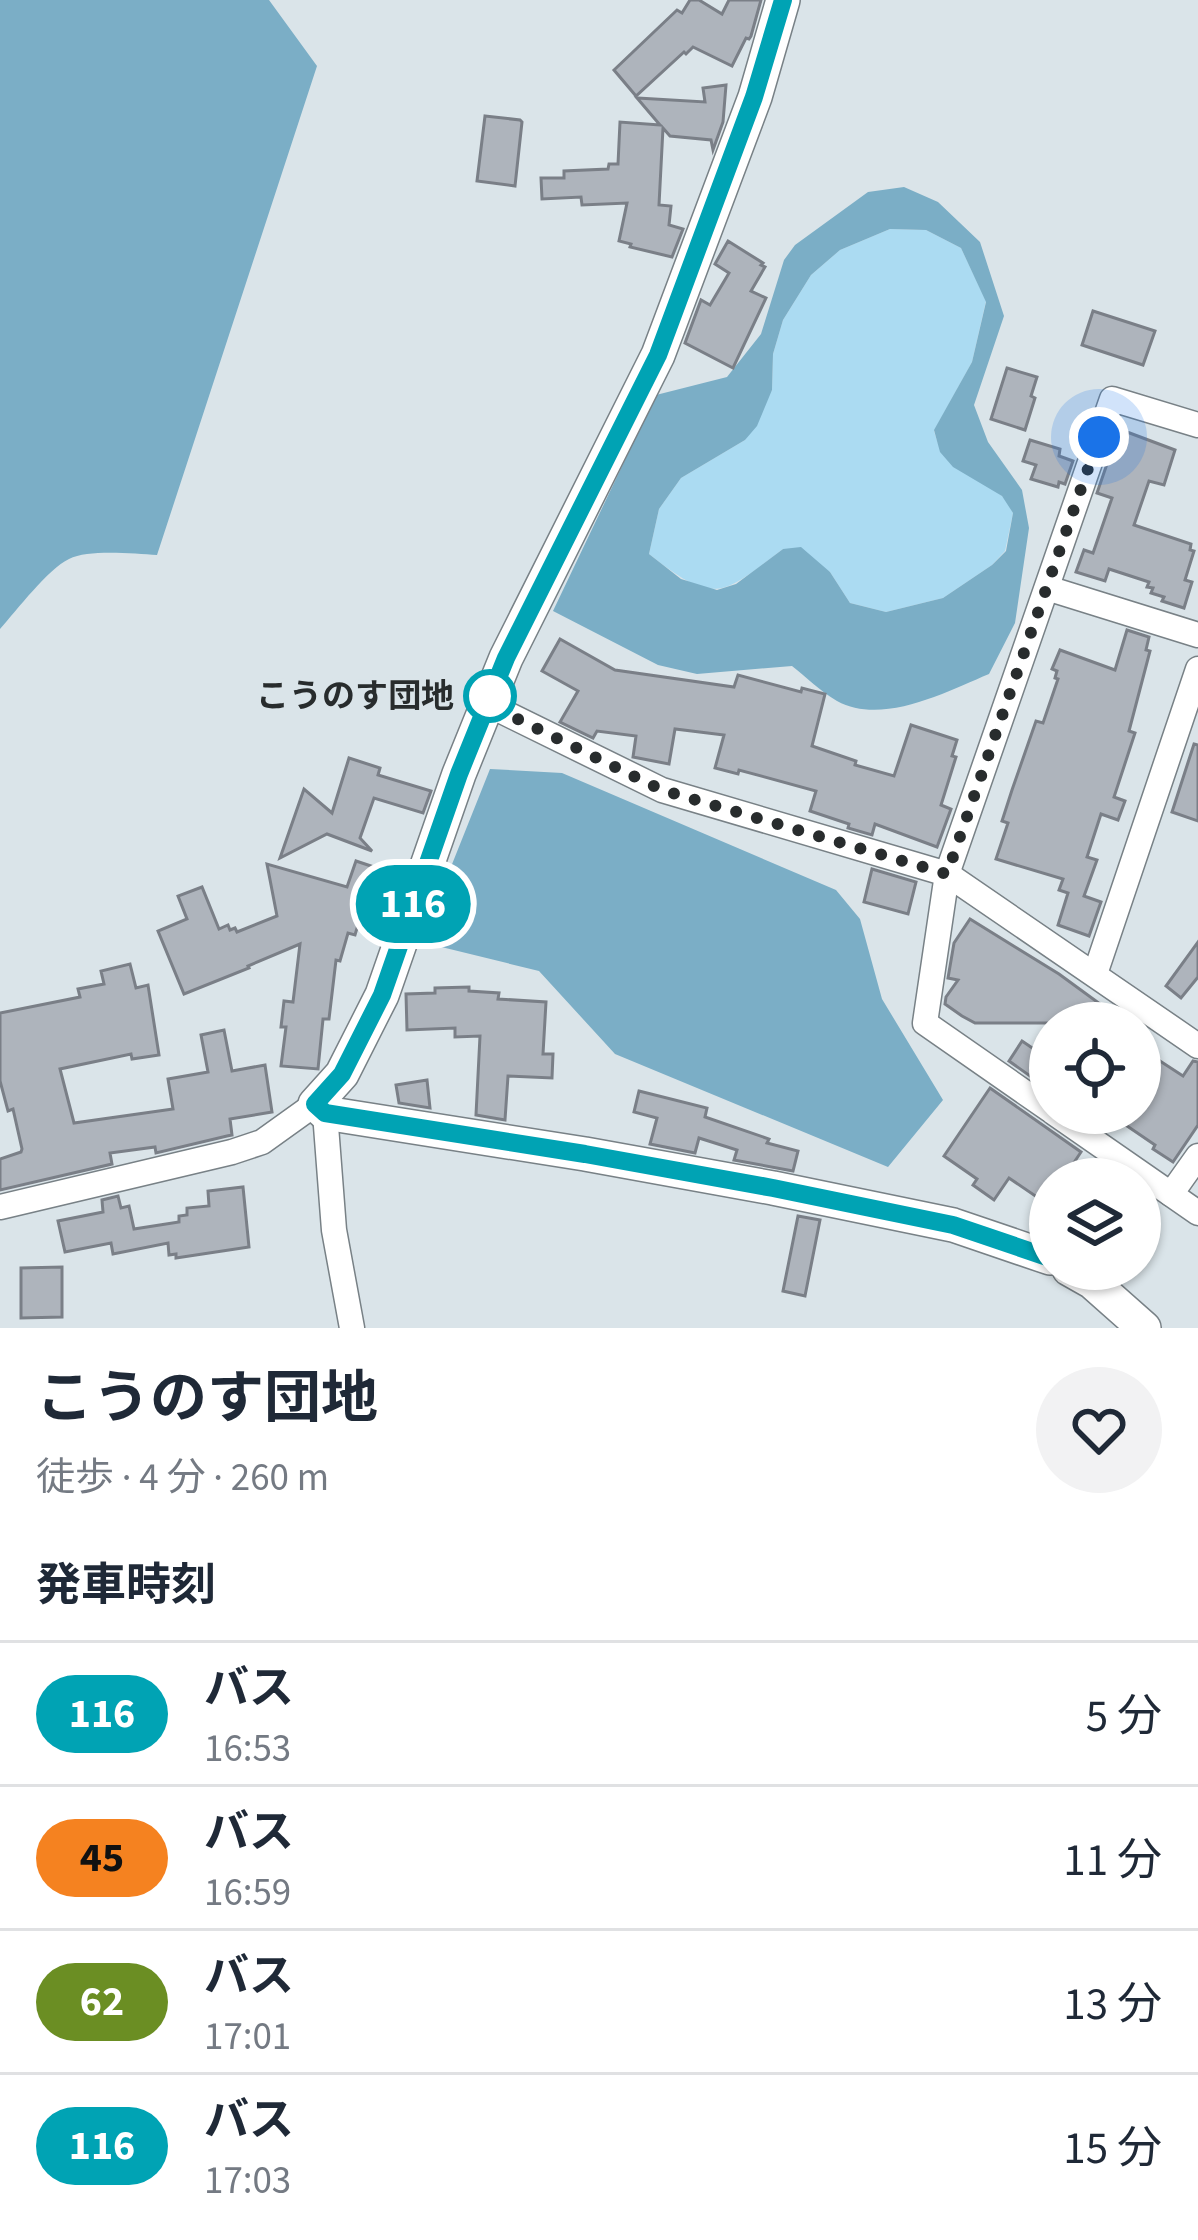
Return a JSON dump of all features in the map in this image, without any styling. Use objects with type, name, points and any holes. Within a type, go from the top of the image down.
[{"type":"main road","points":[[783,0],[754,97],[658,355],[506,658],[459,774],[382,995],[320,1108],[773,1188],[953,1225],[1029,1251]]},
{"type":"main road","points":[[1101,1290],[1144,1328]]},
{"type":"street","points":[[1029,1096],[925,1023],[947,874],[1112,399],[1198,425]]},
{"type":"street","points":[[1047,587],[1198,635]]},
{"type":"street","points":[[1095,974],[1198,669]]},
{"type":"street","points":[[487,704],[662,790],[947,874],[1198,1046]]},
{"type":"street","points":[[0,1207],[247,1148],[320,1108],[334,1230],[352,1328]]},
{"type":"street","points":[[1084,1134],[1198,1213]]},
{"type":"street","points":[[1171,1194],[1198,1156]]},
{"type":"shaded area","points":[[0,0],[269,0],[317,66],[157,555],[100,553],[69,559],[42,581],[0,629]]},
{"type":"shaded area","points":[[904,187],[938,202],[980,242],[1004,316],[974,405],[988,442],[1022,490],[1029,528],[1015,623],[989,674],[914,704],[855,708],[831,697],[792,666],[697,674],[658,665],[553,611],[656,395],[727,377],[761,334],[784,260],[795,245],[868,192]],"holes":[[[890,229],[926,230],[961,248],[986,302],[972,362],[934,430],[940,452],[953,467],[1002,496],[1013,513],[1006,551],[943,598],[886,612],[850,603],[830,572],[801,547],[783,549],[736,584],[717,590],[681,579],[649,554],[659,509],[681,478],[745,440],[757,426],[772,390],[773,354],[783,320],[811,275],[840,250]]]},
{"type":"shaded area","points":[[890,229],[926,230],[961,248],[986,301],[972,362],[934,431],[946,459],[991,487],[1008,504],[1013,513],[1005,551],[943,598],[886,612],[850,603],[830,572],[783,549],[731,585],[704,588],[689,582],[649,554],[659,509],[681,478],[745,440],[772,390],[773,354],[783,320],[811,275],[840,250]]},
{"type":"shaded area","points":[[490,769],[562,773],[836,890],[860,919],[882,999],[943,1100],[888,1167],[615,1054],[539,971],[421,942]]},
{"type":"building","points":[[690,0],[699,0],[722,14],[729,0],[761,0],[751,36],[732,66],[693,47],[636,96],[614,70],[677,10],[682,13]]},
{"type":"building","points":[[726,85],[723,122],[713,150],[711,140],[670,136],[663,128],[659,205],[671,206],[669,225],[683,229],[672,257],[619,241],[627,203],[582,205],[581,197],[542,199],[541,178],[564,178],[564,171],[608,169],[609,164],[618,164],[620,122],[660,125],[637,98],[705,102],[703,88]]},
{"type":"building","points":[[485,116],[522,122],[515,186],[477,181]]},
{"type":"building","points":[[728,241],[765,267],[751,291],[766,298],[733,368],[685,343],[701,300],[710,305],[729,273],[715,264]]},
{"type":"building","points":[[1093,311],[1155,331],[1143,365],[1082,345]]},
{"type":"building","points":[[1007,368],[1037,377],[1025,430],[991,419]]},
{"type":"building","points":[[1119,429],[1175,450],[1164,485],[1149,481],[1134,525],[1191,544],[1194,551],[1185,580],[1192,582],[1184,608],[1151,593],[1149,582],[1109,569],[1105,581],[1076,572],[1084,550],[1093,553],[1112,498],[1097,493]]},
{"type":"building","points":[[1030,440],[1060,449],[1059,456],[1073,461],[1065,484],[1059,482],[1058,487],[1031,479],[1036,465],[1023,461]]},
{"type":"building","points":[[1127,630],[1149,637],[1146,650],[1150,651],[1129,731],[1135,733],[1114,797],[1125,801],[1118,820],[1101,814],[1087,857],[1097,860],[1084,896],[1101,902],[1089,936],[1058,925],[1068,893],[1059,890],[1063,879],[996,859],[1012,790],[1036,721],[1043,723],[1058,679],[1052,669],[1060,650],[1115,670]]},
{"type":"building","points":[[560,639],[615,670],[734,687],[738,675],[825,694],[812,746],[894,776],[911,725],[957,740],[941,805],[951,809],[937,847],[875,824],[872,835],[810,811],[816,791],[715,768],[724,735],[675,729],[669,764],[633,757],[636,736],[597,731],[593,738],[560,722],[578,691],[542,671]]},
{"type":"building","points":[[1194,744],[1198,745],[1198,821],[1172,812]]},
{"type":"building","points":[[349,758],[380,768],[378,775],[431,791],[423,813],[374,798],[360,838],[372,851],[327,834],[280,858],[304,789],[332,813]]},
{"type":"building","points":[[356,861],[380,869],[355,935],[348,933],[340,961],[336,960],[318,1069],[281,1066],[284,1001],[293,1002],[300,944],[184,994],[158,931],[187,919],[178,896],[202,887],[219,929],[228,925],[237,932],[277,916],[267,864],[347,887]]},
{"type":"building","points":[[872,869],[916,882],[908,914],[864,902]]},
{"type":"building","points":[[970,919],[1097,1002],[1029,1002],[1029,1023],[975,1023],[945,1004],[958,980],[948,978],[954,943]]},
{"type":"building","points":[[1198,942],[1198,977],[1181,998],[1166,986]]},
{"type":"building","points":[[130,964],[136,988],[148,985],[159,1055],[132,1059],[131,1054],[60,1069],[74,1123],[173,1109],[168,1079],[208,1072],[201,1035],[224,1030],[232,1071],[265,1065],[272,1112],[230,1119],[232,1135],[156,1153],[155,1147],[110,1153],[112,1164],[0,1190],[0,1159],[22,1149],[13,1109],[8,1111],[0,1081],[0,1013],[80,997],[78,989],[104,984],[101,971]]},
{"type":"building","points":[[469,987],[469,991],[499,993],[498,999],[546,1002],[543,1054],[553,1054],[552,1078],[508,1076],[505,1120],[476,1115],[480,1036],[455,1037],[455,1028],[407,1030],[406,994]]},
{"type":"building","points":[[1022,1041],[1029,1046],[1029,1075],[1009,1061]]},
{"type":"building","points":[[1193,1061],[1198,1062],[1198,1125],[1173,1162],[1153,1149],[1155,1145],[1139,1134],[1161,1134],[1161,1062],[1183,1076]]},
{"type":"building","points":[[427,1080],[430,1108],[399,1103],[396,1085]]},
{"type":"building","points":[[990,1088],[1029,1115],[1029,1134],[1055,1134],[1081,1152],[1077,1158],[1029,1158],[1029,1192],[1009,1178],[994,1200],[973,1185],[977,1179],[944,1156]]},
{"type":"building","points":[[639,1091],[707,1108],[705,1117],[798,1151],[793,1171],[734,1160],[737,1150],[699,1138],[695,1153],[650,1144],[657,1118],[634,1112]]},
{"type":"building","points":[[243,1187],[249,1247],[176,1258],[176,1254],[169,1255],[168,1243],[113,1254],[111,1243],[65,1252],[58,1221],[103,1212],[102,1200],[118,1196],[121,1208],[129,1206],[134,1229],[179,1222],[187,1208],[209,1206],[208,1191]]},
{"type":"building","points":[[798,1216],[820,1220],[805,1296],[783,1291]]},
{"type":"building","points":[[62,1267],[62,1317],[21,1318],[21,1268]]},
{"type":"bus line","name":"116","points":[[783,0],[754,97],[658,355],[506,658],[459,774],[382,995],[342,1074],[315,1104],[325,1113],[585,1154],[953,1225],[1029,1251]]},
{"type":"place","name":"こうのす団地","points":[[490,696]]},
{"type":"route","points":[[490,696],[487,704],[662,790],[947,874],[1099,437]]}]
